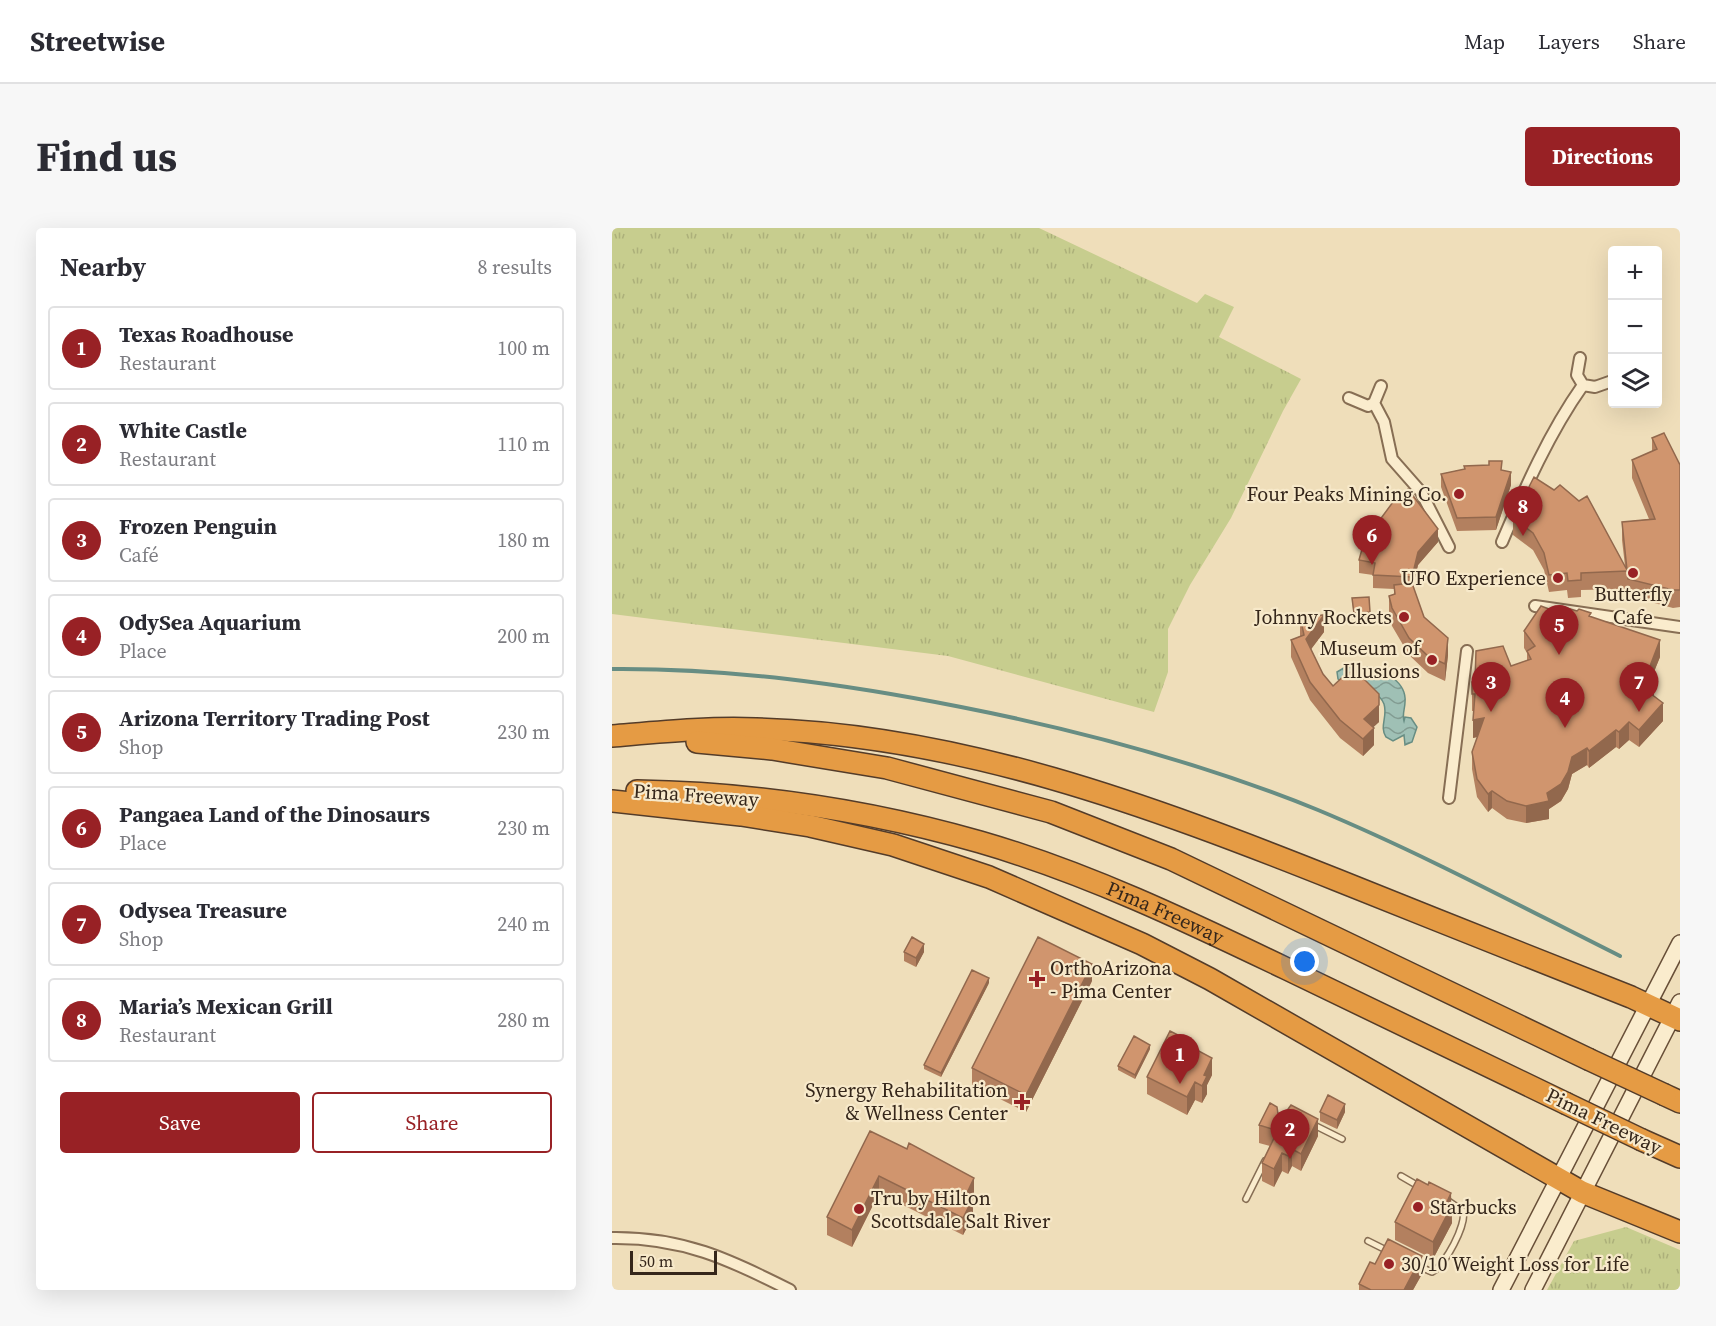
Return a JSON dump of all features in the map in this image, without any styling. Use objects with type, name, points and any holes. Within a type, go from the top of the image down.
[{"type":"highway","points":[[612,738],[693,729],[757,729],[837,736],[929,749],[1042,775],[1222,834],[1648,1004],[1678,1013]]},
{"type":"highway","points":[[612,738],[722,744],[825,757],[944,781],[1051,812],[1171,859],[1672,1099]]},
{"type":"highway","name":"Pima Freeway","points":[[612,790],[711,794],[806,804],[921,827],[1044,863],[1164,911],[1680,1158]]},
{"type":"highway","points":[[612,801],[741,814],[810,826],[893,845],[999,881],[1131,939],[1210,979],[1582,1192],[1680,1232]]},
{"type":"main road","points":[[1501,1290],[1680,943]]},
{"type":"main road","points":[[1533,1290],[1582,1192],[1678,1013]]},
{"type":"street","points":[[1580,358],[1577,375],[1583,385],[1595,387],[1608,382]]},
{"type":"street","points":[[1502,542],[1524,488],[1567,408],[1583,385]]},
{"type":"street","points":[[1374,403],[1382,386]]},
{"type":"street","points":[[1349,398],[1361,405],[1374,403]]},
{"type":"street","points":[[1374,403],[1384,422],[1392,459],[1421,492],[1449,547]]},
{"type":"street","points":[[1535,606],[1680,627]]},
{"type":"street","points":[[1449,798],[1467,651]]},
{"type":"street","points":[[612,1238],[641,1238],[693,1247],[736,1263],[790,1290]]},
{"type":"lane","points":[[1307,1121],[1342,1139]]},
{"type":"lane","points":[[1246,1198],[1266,1159]]},
{"type":"lane","points":[[1401,1176],[1422,1187]]},
{"type":"lane","points":[[1406,1261],[1432,1272],[1443,1263],[1465,1218],[1463,1211],[1440,1197]]},
{"type":"lane","points":[[1368,1241],[1397,1256]]},
{"type":"green space","points":[[612,228],[1039,228],[1197,303],[1205,294],[1234,307],[1219,337],[1301,379],[1231,518],[1190,585],[1168,629],[1168,672],[1154,712],[948,656],[612,614]]},
{"type":"green space","points":[[1626,1227],[1680,1250],[1680,1290],[1547,1290],[1574,1241]]},
{"type":"water","points":[[1347,666],[1359,672],[1366,667],[1380,670],[1398,683],[1405,695],[1404,721],[1405,717],[1411,718],[1417,727],[1412,742],[1405,745],[1404,735],[1393,741],[1386,737],[1383,729],[1385,709],[1380,698],[1369,691],[1343,683],[1338,679],[1337,672]]},
{"type":"building","points":[[1664,433],[1680,465],[1680,590],[1628,579],[1627,571],[1581,573],[1581,580],[1568,581],[1567,573],[1549,575],[1544,553],[1533,533],[1513,518],[1534,477],[1554,490],[1560,485],[1579,501],[1587,496],[1627,570],[1622,522],[1655,519],[1632,460],[1657,449],[1652,438]]},
{"type":"building","points":[[1489,461],[1502,461],[1501,470],[1511,472],[1496,517],[1457,518],[1441,474],[1465,469],[1464,466],[1489,465]]},
{"type":"building","points":[[1408,489],[1438,529],[1418,552],[1412,577],[1373,575],[1375,563],[1359,560],[1364,542],[1361,540],[1370,524],[1373,525],[1375,519],[1379,521],[1393,502]]},
{"type":"building","points":[[1412,583],[1424,617],[1448,638],[1445,664],[1428,656],[1409,638],[1392,608],[1389,596],[1395,594],[1394,585]]},
{"type":"building","points":[[1369,597],[1370,612],[1354,613],[1352,598]]},
{"type":"building","points":[[1541,606],[1557,612],[1560,606],[1577,611],[1579,609],[1591,613],[1589,616],[1660,640],[1647,674],[1654,679],[1646,690],[1663,703],[1639,730],[1629,722],[1619,732],[1616,730],[1589,751],[1587,748],[1572,757],[1568,772],[1561,784],[1547,793],[1549,801],[1526,806],[1507,801],[1492,791],[1488,794],[1477,779],[1472,752],[1484,718],[1473,720],[1475,694],[1472,694],[1472,682],[1475,681],[1476,651],[1503,646],[1511,666],[1531,659],[1527,651],[1535,646],[1524,631]]},
{"type":"building","points":[[1324,615],[1306,639],[1323,674],[1333,686],[1347,673],[1356,671],[1379,694],[1379,705],[1364,719],[1374,728],[1363,739],[1340,720],[1310,682],[1291,640],[1304,635],[1300,617]]},
{"type":"building","points":[[912,937],[924,944],[916,958],[904,952]]},
{"type":"building","points":[[1038,937],[1092,964],[1026,1095],[972,1068]]},
{"type":"building","points":[[972,970],[989,978],[941,1073],[924,1065]]},
{"type":"building","points":[[1170,1031],[1180,1036],[1178,1040],[1212,1058],[1204,1075],[1207,1076],[1202,1086],[1195,1082],[1187,1097],[1147,1077]]},
{"type":"building","points":[[1134,1036],[1150,1045],[1135,1075],[1118,1066]]},
{"type":"building","points":[[1328,1095],[1345,1104],[1337,1120],[1320,1112]]},
{"type":"building","points":[[1270,1103],[1277,1107],[1278,1114],[1286,1112],[1291,1105],[1318,1119],[1301,1154],[1292,1149],[1288,1156],[1282,1153],[1274,1169],[1262,1163],[1276,1134],[1275,1130],[1259,1125]]},
{"type":"building","points":[[870,1131],[907,1149],[909,1143],[974,1178],[966,1195],[973,1198],[963,1218],[879,1176],[852,1230],[827,1217]]},
{"type":"building","points":[[1417,1179],[1451,1193],[1447,1202],[1452,1205],[1433,1242],[1395,1222]]},
{"type":"building","points":[[1388,1239],[1422,1256],[1404,1290],[1371,1290],[1359,1284],[1370,1262],[1375,1264]]},
{"type":"waterway","points":[[612,669],[700,671],[787,679],[874,691],[1007,716],[1142,750],[1230,777],[1318,810],[1470,880],[1620,956]]},
{"type":"place","name":"Four Peaks Mining Co.","points":[[1459,494]]},
{"type":"place","name":"Maria’s Mexican Grill","points":[[1523,536]]},
{"type":"place","name":"Pangaea Land of the Dinosaurs","points":[[1372,565]]},
{"type":"place","name":"Butterfly Cafe","points":[[1633,573]]},
{"type":"place","name":"UFO Experience","points":[[1558,578]]},
{"type":"place","name":"Johnny Rockets","points":[[1404,617]]},
{"type":"place","name":"Arizona Territory Trading Post","points":[[1559,655]]},
{"type":"place","name":"Museum of Illusions","points":[[1432,660]]},
{"type":"place","name":"Frozen Penguin","points":[[1491,712]]},
{"type":"place","name":"Odysea Treasure","points":[[1639,712]]},
{"type":"place","name":"OdySea Aquarium","points":[[1565,728]]},
{"type":"place","name":"OrthoArizona - Pima Center","points":[[1037,979]]},
{"type":"place","name":"Texas Roadhouse","points":[[1180,1084]]},
{"type":"place","name":"Synergy Rehabilitation & Wellness Center","points":[[1022,1102]]},
{"type":"place","name":"White Castle","points":[[1290,1159]]},
{"type":"place","name":"Starbucks","points":[[1418,1207]]},
{"type":"place","name":"Tru by Hilton Scottsdale Salt River","points":[[859,1209]]},
{"type":"place","name":"30/10 Weight Loss for Life","points":[[1389,1264]]}]
